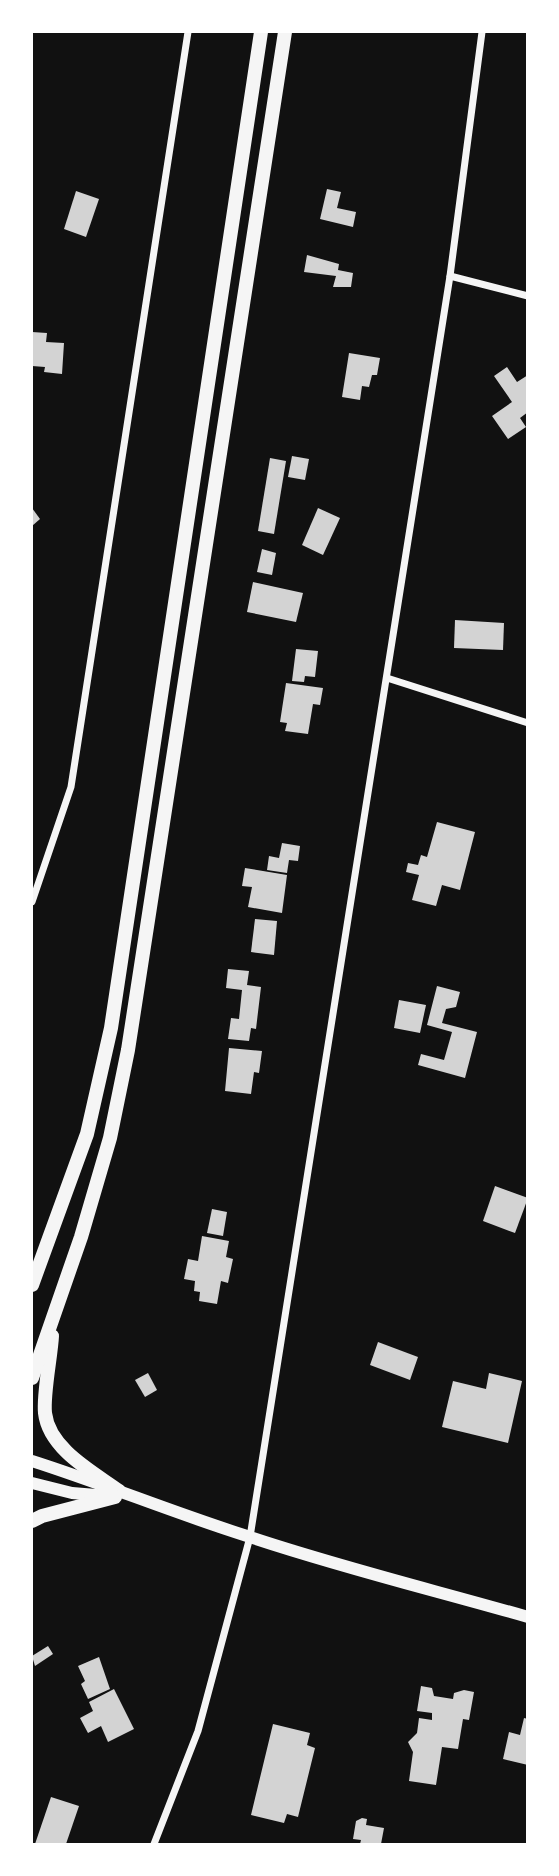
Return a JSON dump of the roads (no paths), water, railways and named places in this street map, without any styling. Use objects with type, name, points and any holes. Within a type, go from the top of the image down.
[{"type":"highway","points":[[32,1285],[88,1134],[111,1028],[261,32]]},
{"type":"highway","points":[[32,1378],[81,1237],[110,1138],[128,1050],[285,32]]},
{"type":"highway","points":[[55,1310],[45,1413],[51,1430],[74,1458],[122,1495]]},
{"type":"highway","points":[[32,1521],[122,1495]]},
{"type":"main road","points":[[32,1461],[122,1495],[250,1537],[527,1617]]},
{"type":"main road","points":[[32,1483],[72,1493],[122,1495]]},
{"type":"street","points":[[32,902],[71,787],[188,32]]},
{"type":"street","points":[[154,1844],[198,1731],[250,1537],[450,276],[482,32]]},
{"type":"street","points":[[450,276],[527,296]]},
{"type":"street","points":[[387,678],[527,723]]}]
